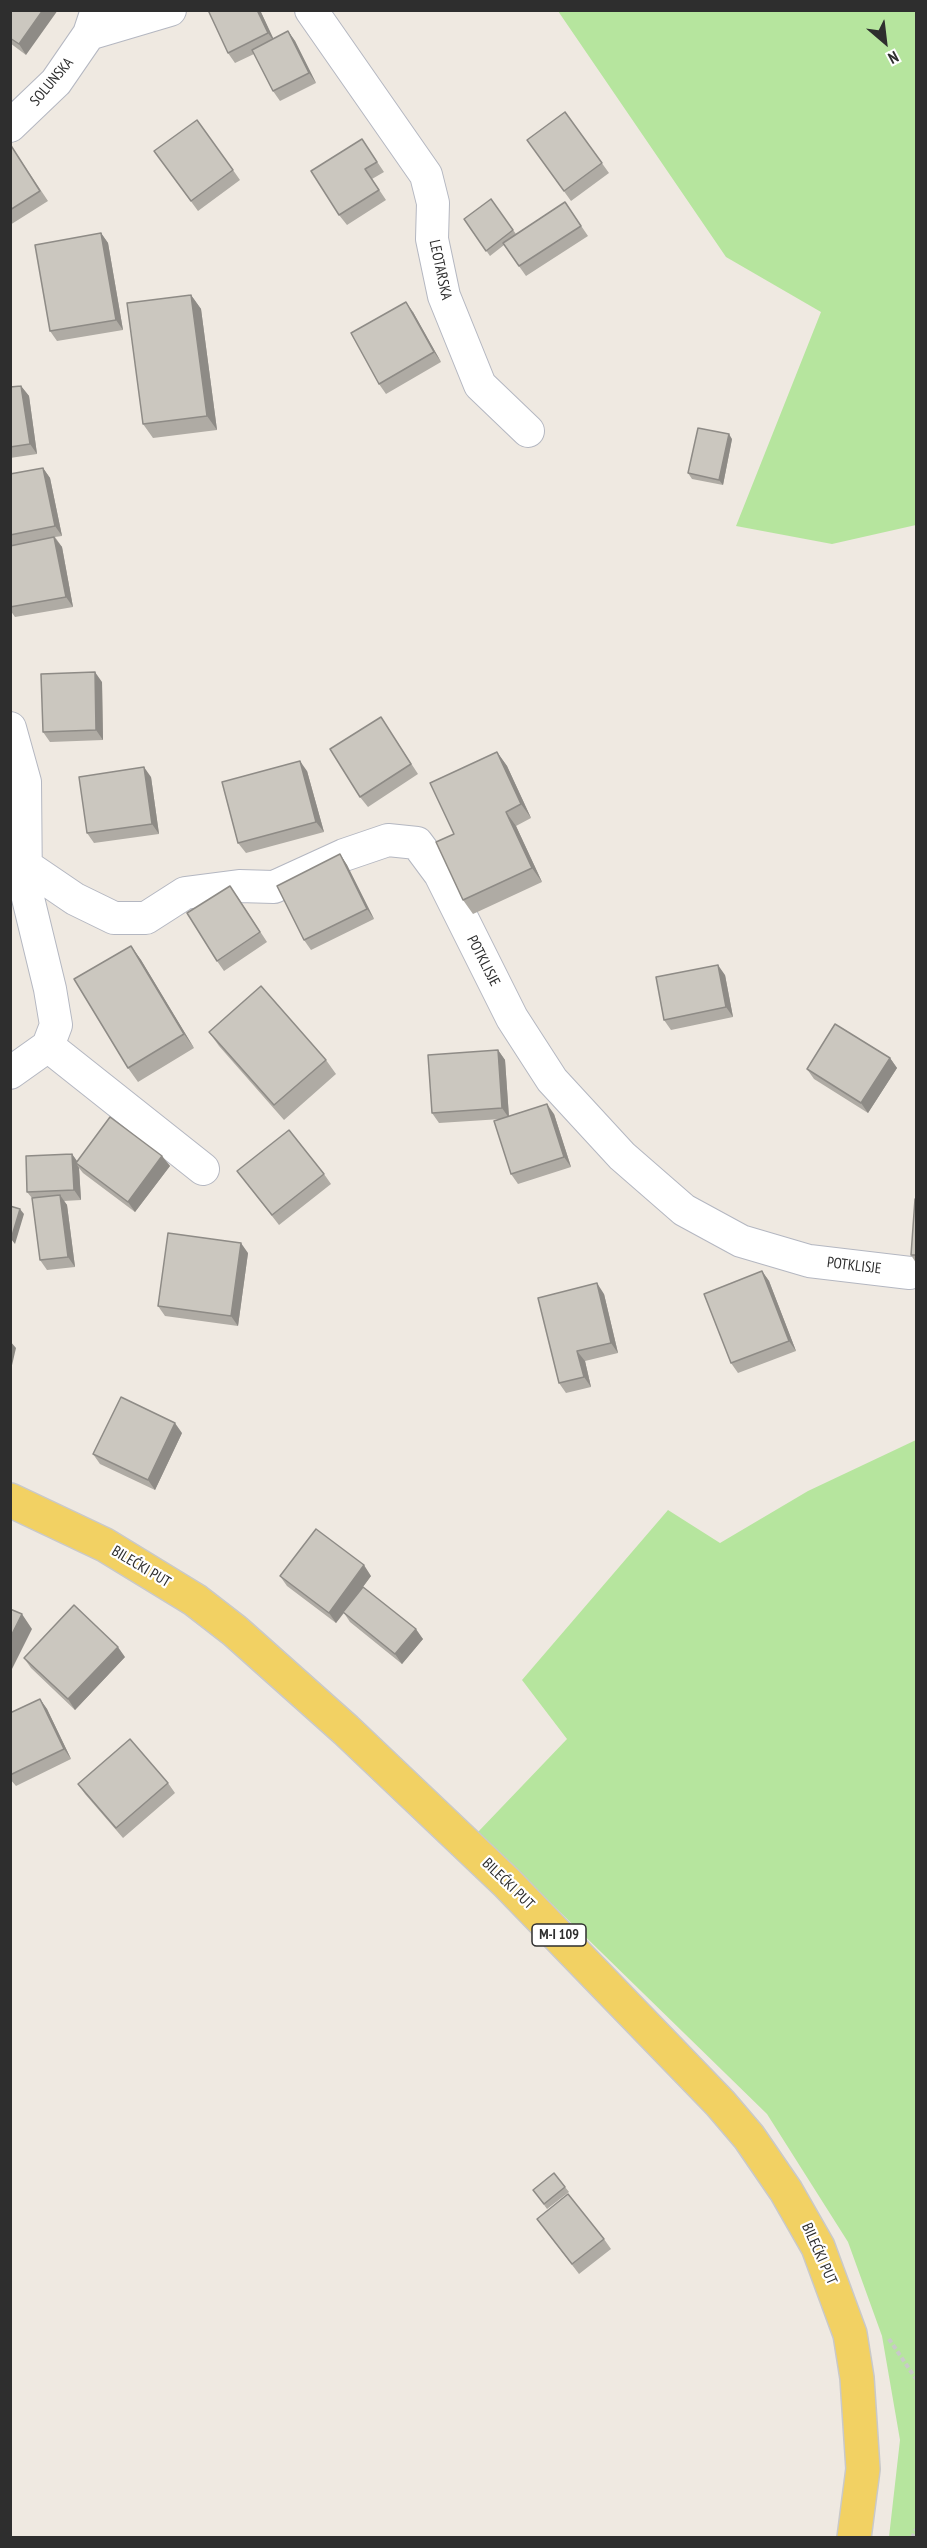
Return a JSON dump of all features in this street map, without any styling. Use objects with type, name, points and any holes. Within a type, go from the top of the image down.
[{"type":"main road","name":"BILEĆKI PUT","points":[[10,1500],[105,1545],[195,1600],[235,1630],[346,1730],[507,1883],[720,2103],[749,2137],[786,2191],[818,2247],[850,2334],[857,2378],[863,2469],[854,2538]]},
{"type":"street","points":[[93,22],[170,10]]},
{"type":"street","name":"LEOTARSKA","points":[[311,10],[426,175],[433,203],[432,239],[444,296],[480,385],[528,431]]},
{"type":"street","name":"SOLUNSKA","points":[[10,126],[56,82],[93,22]]},
{"type":"street","points":[[10,728],[25,782],[18,835],[25,865],[26,890],[50,989],[56,1025],[48,1046],[10,1073]]},
{"type":"street","name":"POTKLISJE","points":[[25,865],[75,899],[114,918],[146,918],[185,892],[239,886],[274,887],[344,855],[388,840],[417,843],[440,874],[512,1018],[552,1080],[621,1156],[684,1210],[741,1241],[809,1261],[910,1273]]},
{"type":"street","points":[[48,1046],[203,1169]]},
{"type":"path","points":[[912,2538],[916,2529]]},
{"type":"green space","points":[[558,11],[916,11],[916,525],[832,544],[736,526],[821,312],[726,257]]},
{"type":"green space","points":[[916,1440],[916,2537],[889,2537],[900,2440],[882,2336],[848,2242],[767,2114],[478,1832],[567,1739],[522,1680],[668,1510],[720,1543],[808,1491]]},
{"type":"building","points":[[10,10],[43,10],[19,44],[10,38]]},
{"type":"building","points":[[208,10],[257,10],[268,33],[228,53]]},
{"type":"building","points":[[288,31],[309,73],[273,91],[252,50]]},
{"type":"building","points":[[565,112],[602,163],[564,191],[527,140]]},
{"type":"building","points":[[197,120],[233,170],[191,201],[154,151]]},
{"type":"building","points":[[362,139],[377,162],[365,169],[379,190],[339,215],[311,171]]},
{"type":"building","points":[[10,144],[40,191],[10,210]]},
{"type":"building","points":[[491,199],[513,230],[486,251],[464,219]]},
{"type":"building","points":[[565,202],[581,226],[519,266],[503,243]]},
{"type":"building","points":[[101,233],[116,320],[50,331],[35,245]]},
{"type":"building","points":[[191,295],[207,416],[143,424],[127,303]]},
{"type":"building","points":[[406,302],[434,352],[379,384],[351,333]]},
{"type":"building","points":[[21,386],[30,444],[10,447],[10,387]]},
{"type":"building","points":[[698,428],[729,434],[719,480],[688,473]]},
{"type":"building","points":[[43,468],[55,526],[10,535],[10,474]]},
{"type":"building","points":[[54,537],[66,597],[10,607],[10,546]]},
{"type":"building","points":[[95,672],[96,730],[43,732],[41,674]]},
{"type":"building","points":[[381,717],[411,764],[360,797],[330,749]]},
{"type":"building","points":[[497,752],[521,804],[506,812],[532,868],[463,900],[436,842],[454,834],[430,783]]},
{"type":"building","points":[[300,761],[316,822],[238,843],[222,782]]},
{"type":"building","points":[[144,767],[152,824],[87,833],[79,777]]},
{"type":"building","points":[[340,854],[367,909],[304,940],[277,886]]},
{"type":"building","points":[[230,886],[260,932],[217,961],[187,913]]},
{"type":"building","points":[[131,946],[184,1034],[128,1068],[74,979]]},
{"type":"building","points":[[718,965],[726,1007],[664,1020],[656,977]]},
{"type":"building","points":[[261,986],[326,1060],[274,1105],[209,1032]]},
{"type":"building","points":[[835,1024],[890,1058],[861,1103],[807,1069]]},
{"type":"building","points":[[498,1050],[502,1108],[432,1113],[428,1055]]},
{"type":"building","points":[[547,1104],[564,1157],[511,1174],[494,1121]]},
{"type":"building","points":[[110,1117],[162,1156],[128,1202],[76,1163]]},
{"type":"building","points":[[289,1130],[324,1174],[272,1215],[237,1171]]},
{"type":"building","points":[[72,1154],[74,1190],[27,1192],[26,1156]]},
{"type":"building","points":[[60,1195],[68,1257],[40,1260],[32,1198]]},
{"type":"building","points":[[915,1199],[916,1255],[911,1255]]},
{"type":"building","points":[[10,1206],[20,1209],[11,1239],[10,1239]]},
{"type":"building","points":[[168,1233],[241,1243],[231,1316],[158,1306]]},
{"type":"building","points":[[762,1271],[789,1341],[731,1363],[704,1294]]},
{"type":"building","points":[[597,1283],[611,1343],[577,1351],[584,1377],[559,1383],[538,1298]]},
{"type":"building","points":[[121,1397],[175,1423],[148,1480],[93,1454]]},
{"type":"building","points":[[316,1529],[364,1565],[329,1613],[280,1576]]},
{"type":"building","points":[[363,1587],[416,1629],[395,1654],[343,1612]]},
{"type":"building","points":[[74,1605],[118,1647],[68,1699],[24,1658]]},
{"type":"building","points":[[10,1609],[22,1614],[10,1638]]},
{"type":"building","points":[[40,1699],[64,1749],[10,1775],[10,1713]]},
{"type":"building","points":[[130,1739],[168,1783],[116,1828],[78,1784]]},
{"type":"building","points":[[554,2173],[565,2187],[544,2204],[533,2190]]},
{"type":"building","points":[[568,2194],[604,2239],[572,2264],[537,2219]]}]
